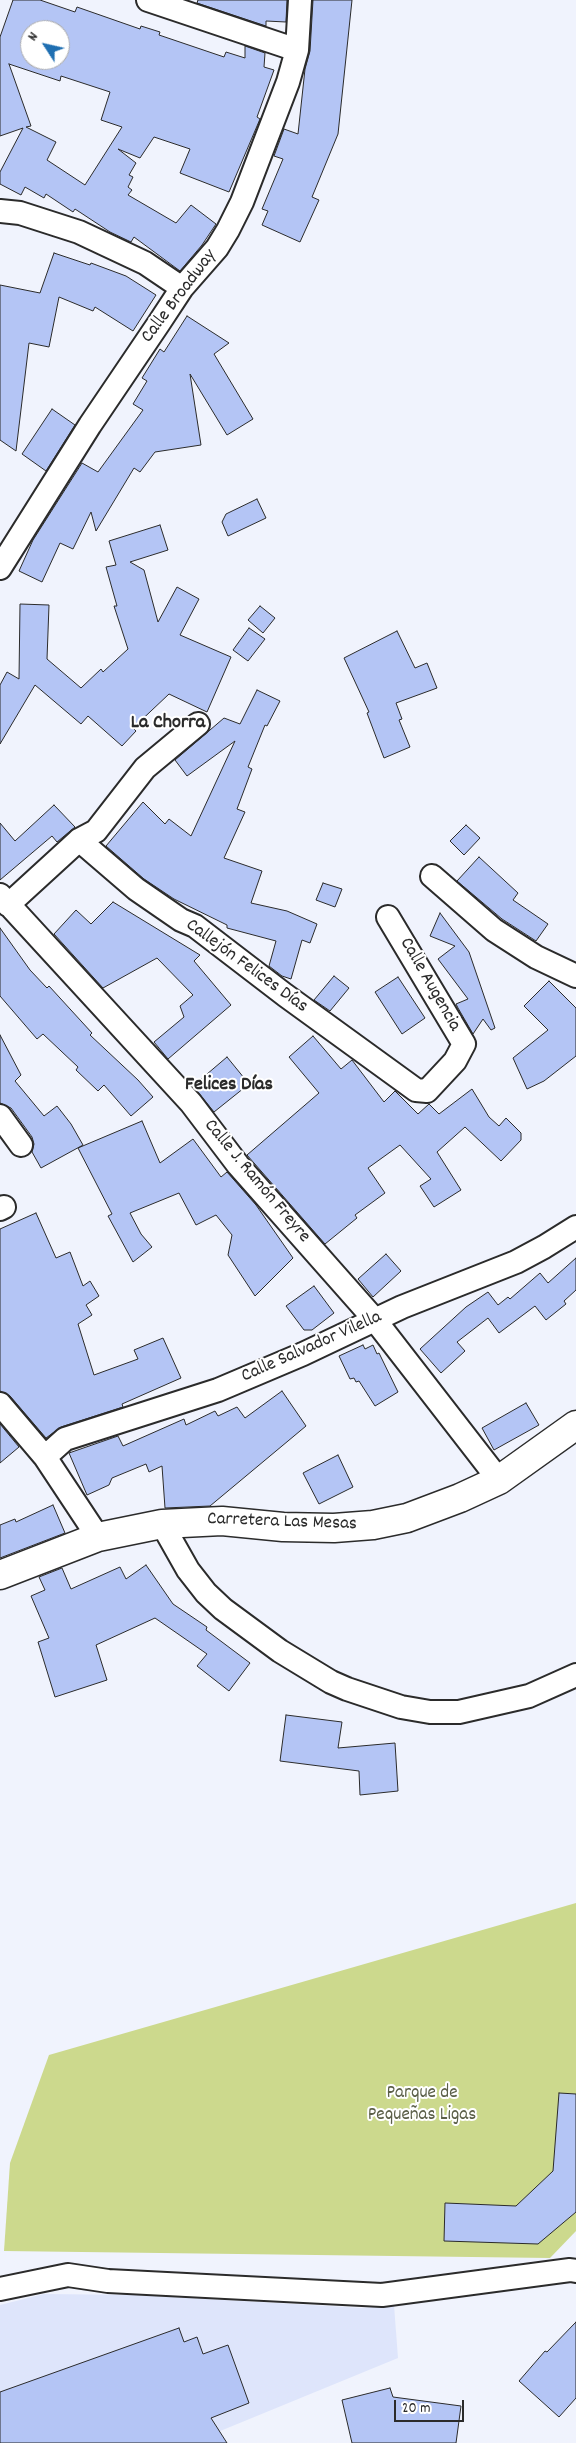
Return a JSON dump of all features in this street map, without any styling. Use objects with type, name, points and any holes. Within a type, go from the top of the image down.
[{"type":"street","points":[[148,0],[297,50]]},
{"type":"street","name":"Calle Broadway","points":[[0,568],[90,425],[182,288],[217,248],[242,202],[288,82],[297,50],[300,0]]},
{"type":"street","points":[[0,212],[20,213],[79,232],[145,263],[182,288]]},
{"type":"street","points":[[4,900],[80,840],[96,831],[145,768],[198,724]]},
{"type":"street","name":"Callejón Felices Días","points":[[80,840],[136,889],[181,920],[195,926],[285,996],[416,1090]]},
{"type":"street","points":[[432,876],[466,908],[494,930],[536,957],[571,974]]},
{"type":"street","name":"Calle J. Ramón Freyre","points":[[4,900],[191,1103],[238,1164],[375,1320],[499,1480]]},
{"type":"street","name":"Calle Augencia","points":[[388,917],[464,1044],[455,1061],[436,1083],[427,1091],[416,1090]]},
{"type":"street","points":[[0,1116],[21,1145]]},
{"type":"street","name":"Calle Salvador Vilella","points":[[45,1457],[65,1439],[218,1390],[402,1307],[516,1262],[544,1248],[576,1227]]},
{"type":"street","points":[[0,1404],[45,1457],[98,1537]]},
{"type":"street","name":"Carretera Las Mesas","points":[[0,1574],[98,1537],[162,1524],[222,1521],[283,1527],[334,1528],[372,1525],[407,1518],[460,1498],[499,1480],[576,1425]]},
{"type":"street","points":[[162,1524],[188,1570],[206,1593],[222,1609],[280,1651],[331,1682],[347,1689],[400,1707],[430,1712],[459,1712],[529,1696],[576,1675]]},
{"type":"street","points":[[0,2289],[68,2275],[108,2281],[382,2296],[570,2270],[576,2271]]},
{"type":"shaded area","points":[[44,2294],[137,2295],[362,2308],[394,2305],[398,2358],[191,2443],[0,2443],[0,2305]]},
{"type":"green space","name":"Parque de Pequeñas Ligas","points":[[576,1903],[576,2231],[550,2258],[4,2251],[10,2163],[49,2055]]},
{"type":"building","points":[[13,0],[40,0],[75,12],[77,7],[140,29],[141,26],[160,32],[159,35],[224,57],[226,52],[245,58],[245,46],[265,53],[264,67],[274,70],[257,117],[260,119],[229,192],[180,173],[190,149],[154,137],[140,158],[118,149],[136,163],[129,175],[133,177],[128,187],[132,190],[128,195],[176,223],[191,205],[216,224],[202,245],[180,271],[134,237],[131,242],[110,232],[75,209],[73,212],[46,194],[44,198],[25,187],[21,195],[0,184],[0,172],[23,128],[0,136],[0,37]],"holes":[[[20,20],[70,20],[70,70],[27,70],[60,81],[61,76],[110,92],[101,120],[122,127],[85,185],[47,160],[56,142],[26,127],[31,126],[9,64],[20,68]]]},
{"type":"building","points":[[198,0],[287,0],[286,22],[266,21],[266,26],[197,3]]},
{"type":"building","points":[[313,0],[352,0],[338,134],[312,197],[319,200],[300,242],[262,225],[268,211],[262,209],[283,159],[274,156],[284,129],[298,134],[305,69],[310,51]]},
{"type":"building","points":[[54,253],[90,265],[91,263],[126,276],[156,295],[133,331],[95,307],[93,311],[59,297],[49,347],[29,343],[16,451],[0,440],[0,285],[40,293]]},
{"type":"building","points":[[187,316],[229,343],[214,354],[253,419],[227,435],[190,374],[201,445],[155,452],[140,472],[134,468],[96,531],[91,512],[73,549],[60,543],[42,582],[19,571],[33,540],[82,463],[98,472],[143,410],[133,404],[147,381],[142,378],[160,349],[164,352]]},
{"type":"building","points":[[52,409],[75,425],[46,471],[22,454]]},
{"type":"building","points":[[257,499],[266,518],[228,536],[222,522],[226,514]]},
{"type":"building","points":[[160,525],[168,550],[130,562],[144,570],[158,622],[177,587],[199,599],[180,635],[231,657],[207,712],[169,694],[133,728],[136,731],[122,746],[88,716],[81,724],[35,685],[0,744],[0,685],[7,672],[19,679],[20,604],[49,605],[47,659],[81,688],[101,669],[103,672],[128,649],[114,606],[117,606],[106,567],[116,565],[109,541]]},
{"type":"building","points":[[260,606],[275,618],[263,633],[248,620]]},
{"type":"building","points":[[249,628],[265,639],[248,661],[233,650]]},
{"type":"building","points":[[397,631],[415,668],[427,663],[437,688],[396,703],[402,719],[399,720],[410,747],[384,758],[367,713],[369,712],[344,658]]},
{"type":"building","points":[[257,690],[280,701],[267,726],[265,725],[248,767],[252,769],[237,809],[245,812],[224,858],[262,871],[251,903],[287,911],[317,924],[310,943],[302,940],[291,979],[282,976],[269,966],[276,941],[227,928],[227,925],[174,899],[144,879],[106,846],[143,802],[165,824],[169,819],[191,836],[235,741],[187,776],[175,760],[224,718],[240,724]]},
{"type":"building","points":[[54,805],[75,827],[57,842],[52,836],[0,880],[0,823],[15,841]]},
{"type":"building","points":[[466,825],[480,838],[464,855],[450,841]]},
{"type":"building","points":[[479,857],[518,893],[513,900],[548,924],[536,941],[502,919],[457,881]]},
{"type":"building","points":[[323,883],[342,889],[335,907],[316,900]]},
{"type":"building","points":[[113,902],[200,955],[194,961],[231,1005],[168,1059],[154,1042],[184,1017],[180,1006],[193,995],[157,958],[103,988],[54,934],[76,910],[91,924]]},
{"type":"building","points":[[440,913],[469,952],[495,1028],[491,1030],[483,1019],[473,1034],[456,1004],[468,999],[438,959],[455,946],[430,936]]},
{"type":"building","points":[[0,928],[30,970],[47,988],[49,986],[92,1033],[90,1035],[138,1080],[153,1097],[131,1116],[104,1085],[98,1091],[76,1070],[78,1067],[43,1034],[37,1039],[0,996]]},
{"type":"building","points":[[334,976],[349,988],[330,1011],[314,1000]]},
{"type":"building","points":[[398,977],[425,1018],[402,1034],[375,992]]},
{"type":"building","points":[[549,981],[576,1008],[576,1056],[544,1081],[527,1089],[513,1058],[548,1030],[524,1006]]},
{"type":"building","points":[[0,1035],[21,1075],[15,1081],[44,1116],[57,1106],[71,1124],[83,1145],[41,1168],[32,1152],[34,1144],[32,1137],[11,1108],[0,1103]]},
{"type":"building","points":[[313,1036],[341,1069],[352,1060],[384,1102],[395,1091],[418,1114],[429,1104],[439,1114],[472,1089],[489,1117],[499,1126],[506,1118],[521,1133],[521,1140],[501,1161],[465,1127],[437,1152],[461,1190],[434,1207],[420,1186],[431,1179],[400,1145],[368,1168],[385,1193],[355,1215],[357,1218],[325,1244],[247,1155],[319,1093],[289,1057]]},
{"type":"building","points":[[227,1057],[249,1084],[214,1112],[193,1086]]},
{"type":"building","points":[[142,1121],[160,1163],[193,1139],[221,1177],[227,1172],[256,1205],[293,1258],[255,1296],[228,1255],[232,1235],[216,1215],[196,1225],[179,1193],[130,1213],[141,1234],[152,1247],[133,1262],[108,1216],[112,1214],[78,1148]]},
{"type":"building","points":[[36,1213],[56,1258],[70,1252],[83,1286],[90,1281],[99,1296],[86,1305],[92,1315],[78,1324],[94,1375],[138,1359],[134,1350],[163,1338],[181,1378],[122,1404],[123,1407],[61,1427],[46,1438],[10,1396],[0,1391],[0,1229]]},
{"type":"building","points":[[386,1254],[401,1271],[373,1297],[358,1279]]},
{"type":"building","points":[[576,1258],[576,1290],[564,1301],[566,1304],[546,1320],[535,1306],[499,1333],[488,1318],[457,1342],[465,1351],[441,1373],[420,1349],[466,1307],[488,1292],[498,1305],[508,1297],[510,1299],[540,1273],[548,1283]]},
{"type":"building","points":[[314,1286],[334,1313],[312,1330],[304,1330],[286,1306]]},
{"type":"building","points":[[363,1345],[365,1349],[373,1345],[377,1354],[379,1353],[398,1392],[375,1406],[359,1381],[356,1382],[354,1378],[350,1379],[339,1356]]},
{"type":"building","points":[[282,1391],[306,1426],[210,1506],[165,1508],[162,1466],[149,1472],[146,1464],[112,1478],[109,1485],[87,1495],[69,1453],[118,1436],[123,1446],[184,1419],[186,1425],[215,1411],[218,1416],[237,1407],[245,1418]]},
{"type":"building","points":[[526,1403],[539,1425],[494,1450],[482,1428]]},
{"type":"building","points":[[0,1424],[19,1447],[0,1463]]},
{"type":"building","points":[[338,1455],[353,1487],[319,1504],[303,1473]]},
{"type":"building","points":[[53,1505],[65,1533],[0,1558],[0,1525],[15,1519],[16,1522]]},
{"type":"building","points":[[146,1565],[173,1604],[207,1627],[206,1630],[250,1663],[229,1691],[197,1666],[207,1654],[155,1618],[96,1645],[107,1680],[55,1697],[38,1642],[49,1638],[31,1596],[45,1590],[39,1577],[62,1568],[71,1589],[120,1567],[126,1579]]},
{"type":"building","points":[[286,1715],[342,1722],[338,1748],[395,1743],[398,1791],[360,1795],[359,1771],[280,1761]]},
{"type":"building","points":[[559,2093],[576,2094],[576,2212],[538,2244],[444,2241],[445,2203],[516,2206],[553,2171]]},
{"type":"building","points":[[576,2322],[576,2398],[559,2417],[519,2381],[545,2351],[547,2352]]},
{"type":"building","points":[[179,2328],[184,2342],[197,2337],[203,2354],[228,2345],[249,2403],[211,2418],[227,2443],[0,2443],[0,2392]]},
{"type":"building","points":[[390,2388],[393,2397],[461,2406],[456,2443],[352,2443],[342,2400]]},
{"type":"district","name":"La Chorra","points":[[168,724]]},
{"type":"district","name":"Felices Días","points":[[229,1086]]}]
